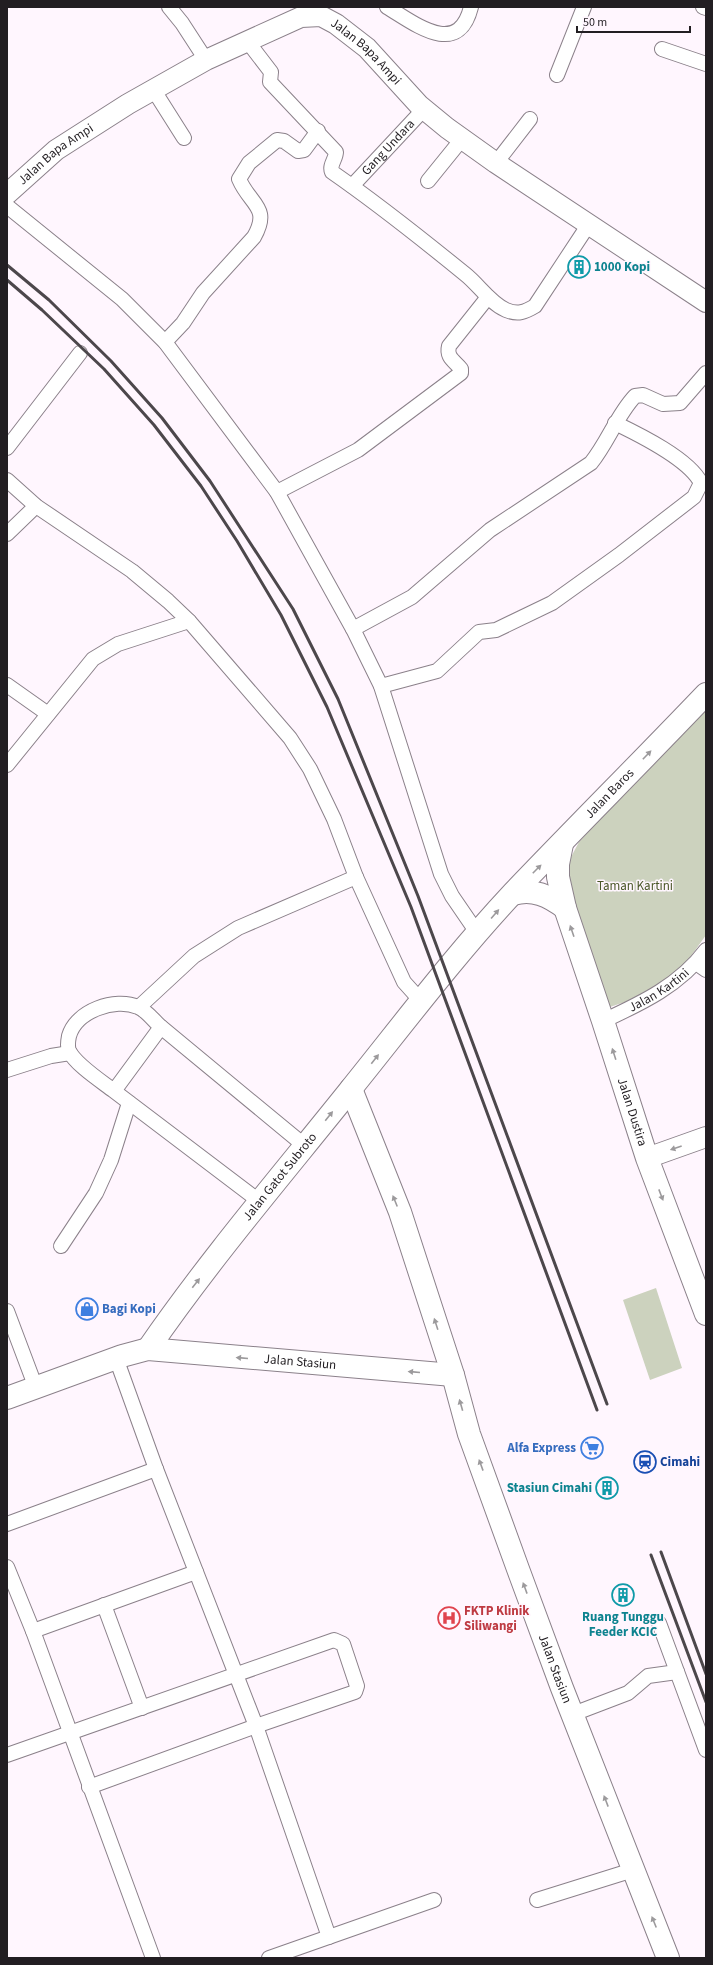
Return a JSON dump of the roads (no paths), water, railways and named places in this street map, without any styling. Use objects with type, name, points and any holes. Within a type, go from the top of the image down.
[{"type":"main road","name":"Jalan Baros","points":[[513,894],[706,694]]},
{"type":"main road","name":"Jalan Dustira","points":[[562,844],[558,864],[558,877],[565,908],[647,1158],[706,1314]]},
{"type":"main road","points":[[513,894],[524,891],[539,893],[565,908]]},
{"type":"main road","name":"Jalan Gatot Subroto","points":[[148,1349],[175,1310],[259,1201],[421,1001],[513,894]]},
{"type":"main road","name":"Jalan Stasiun","points":[[351,1089],[400,1212],[453,1375],[470,1434],[573,1714],[668,1958]]},
{"type":"main road","points":[[175,1310],[171,1332],[177,1344],[188,1353]]},
{"type":"main road","points":[[7,1398],[134,1351],[148,1349]]},
{"type":"main road","name":"Jalan Stasiun","points":[[148,1349],[453,1375]]},
{"type":"street","points":[[169,7],[182,23],[206,60]]},
{"type":"street","points":[[387,7],[429,32],[445,35],[458,31],[469,16],[471,7]]},
{"type":"street","points":[[557,75],[584,7]]},
{"type":"street","name":"Jalan Bapa Ampi","points":[[7,194],[56,150],[153,89],[206,60],[301,17],[321,16],[336,24],[367,48],[424,109],[462,138],[496,163],[706,302]]},
{"type":"street","points":[[248,42],[271,72],[270,82],[318,131],[336,152],[336,156],[331,165],[332,172],[461,271],[488,297],[504,309],[514,313],[524,312],[534,306],[589,224]]},
{"type":"street","points":[[662,49],[706,64]]},
{"type":"street","points":[[153,89],[184,138]]},
{"type":"street","name":"Gang Undara","points":[[352,186],[424,109]]},
{"type":"street","points":[[496,163],[530,119]]},
{"type":"street","points":[[165,342],[183,323],[203,294],[254,238],[260,227],[262,219],[258,208],[239,179],[249,163],[277,140],[284,141],[298,151],[304,150],[318,131]]},
{"type":"street","points":[[428,181],[462,138]]},
{"type":"street","points":[[7,206],[122,298],[165,342],[277,492],[353,629],[381,686],[441,874],[452,896],[478,934]]},
{"type":"street","points":[[277,492],[358,450],[461,373],[461,369],[449,358],[448,346],[488,297]]},
{"type":"street","points":[[7,448],[80,353]]},
{"type":"street","points":[[353,629],[412,597],[490,530],[591,463],[603,448],[616,423],[635,396],[643,395],[664,404],[680,403],[706,372]]},
{"type":"street","points":[[381,686],[437,671],[479,632],[496,630],[552,604],[620,555],[694,497],[704,483],[697,475],[657,444],[616,423]]},
{"type":"street","points":[[7,480],[36,506],[132,571],[189,621],[290,738],[310,770],[334,819],[356,877],[404,982],[421,1001]]},
{"type":"street","points":[[7,534],[36,506]]},
{"type":"street","points":[[7,765],[93,659],[104,651],[152,632],[189,621]]},
{"type":"street","points":[[7,685],[48,714]]},
{"type":"street","points":[[139,1007],[194,956],[238,928],[356,877]]},
{"type":"street","name":"Jalan Kartini","points":[[603,1021],[637,1006],[701,967],[706,950]]},
{"type":"street","points":[[259,1201],[129,1103],[80,1063],[70,1053],[68,1042],[71,1029],[79,1020],[110,1004],[122,1003],[139,1007],[161,1027],[305,1146]]},
{"type":"street","points":[[114,1091],[161,1027]]},
{"type":"street","points":[[7,1070],[51,1056],[70,1053]]},
{"type":"street","points":[[61,1246],[96,1193],[111,1160],[129,1103]]},
{"type":"street","points":[[647,1158],[706,1137]]},
{"type":"street","points":[[7,1311],[36,1388]]},
{"type":"street","points":[[116,1358],[156,1469],[256,1726],[328,1937]]},
{"type":"street","points":[[7,1524],[156,1469]]},
{"type":"street","points":[[7,1567],[34,1631],[89,1787],[153,1958]]},
{"type":"street","points":[[34,1631],[196,1572]]},
{"type":"street","points":[[104,1605],[142,1708]]},
{"type":"street","points":[[659,1623],[706,1750]]},
{"type":"street","points":[[7,1755],[70,1734],[236,1673],[334,1640],[343,1644],[357,1686],[355,1692],[256,1726],[89,1787]]},
{"type":"street","points":[[573,1714],[628,1693],[648,1676],[677,1672]]},
{"type":"street","points":[[537,1900],[633,1870]]},
{"type":"street","points":[[269,1958],[434,1900]]},
{"type":"railway","points":[[7,265],[49,300],[111,361],[162,418],[210,481],[293,609],[338,699],[418,896],[607,1404]]},
{"type":"railway","points":[[7,280],[42,310],[104,369],[154,425],[201,486],[237,541],[281,615],[327,707],[411,907],[597,1410]]},
{"type":"railway","points":[[661,1552],[706,1674]]},
{"type":"railway","points":[[651,1555],[706,1702]]},
{"type":"place","name":"1000 Kopi","points":[[579,267]]},
{"type":"place","name":"Bagi Kopi","points":[[87,1309]]},
{"type":"place","name":"Alfa Express","points":[[592,1448]]},
{"type":"place","name":"Cimahi","points":[[645,1462]]},
{"type":"place","name":"Stasiun Cimahi","points":[[607,1488]]},
{"type":"place","name":"Ruang Tunggu Feeder KCIC","points":[[623,1595]]},
{"type":"place","name":"FKTP Klinik Siliwangi","points":[[449,1618]]},
{"type":"park label","name":"Taman Kartini","points":[[635,886]]}]
